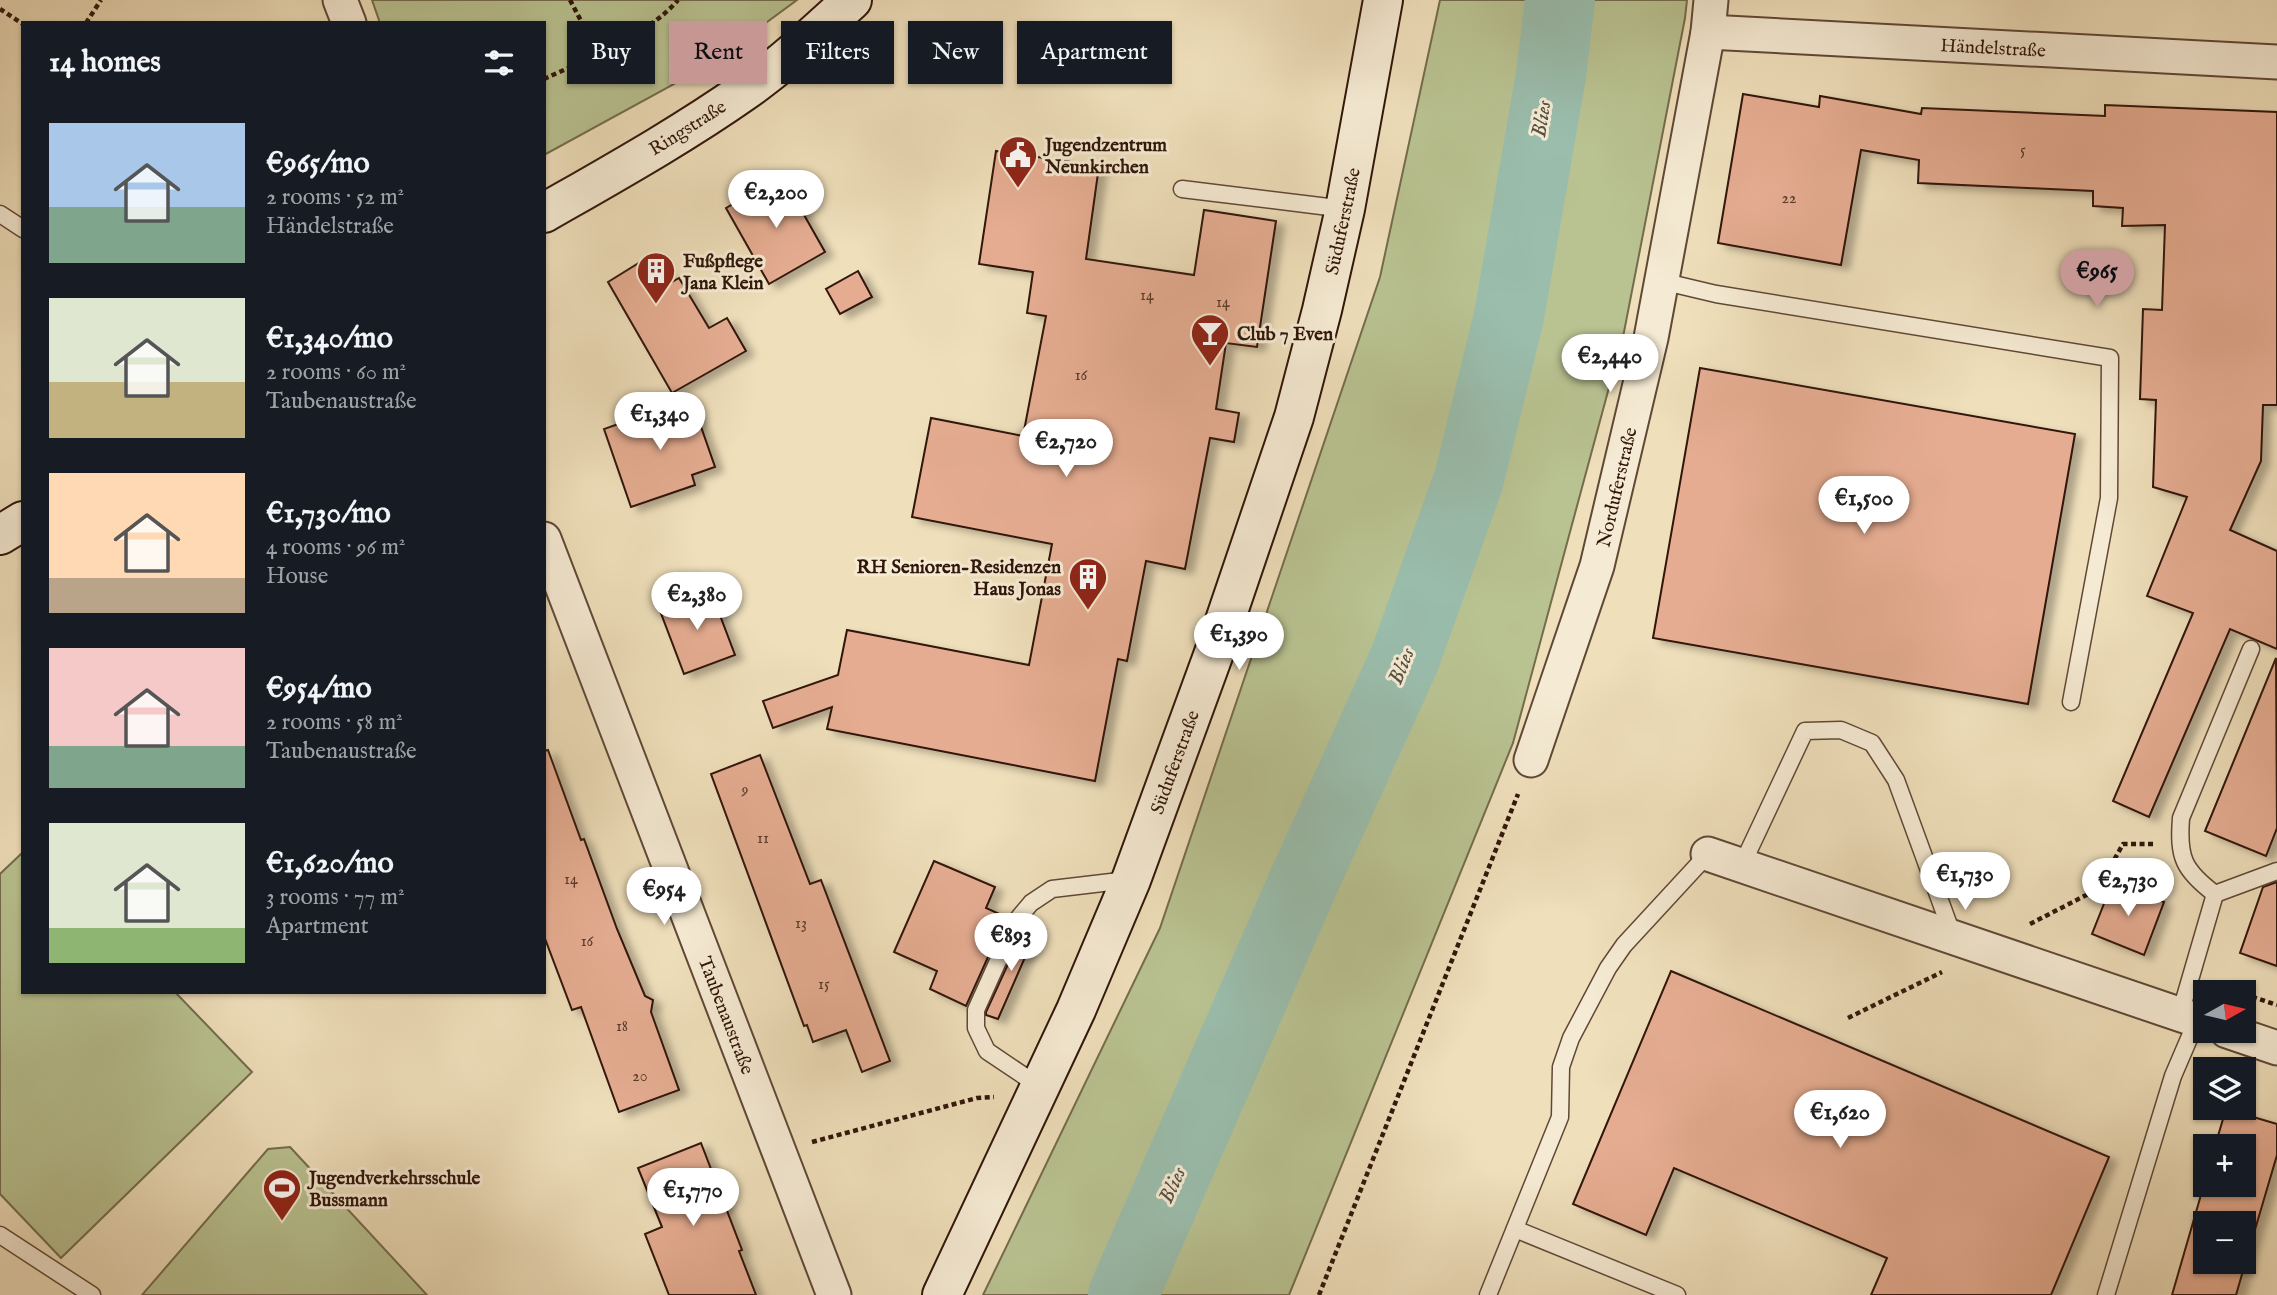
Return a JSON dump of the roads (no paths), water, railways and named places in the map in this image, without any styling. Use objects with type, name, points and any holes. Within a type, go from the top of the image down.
[{"type":"main road","name":"Ringstraße","points":[[546,212],[621,169],[747,90],[852,0]]},
{"type":"main road","name":"Süduferstraße","points":[[942,1295],[1076,1010],[1131,880],[1214,653],[1294,417],[1322,310],[1345,209],[1383,0]]},
{"type":"main road","points":[[0,535],[21,522]]},
{"type":"street","points":[[340,0],[348,21]]},
{"type":"street","name":"Norduferstraße","points":[[1531,760],[1597,566],[1651,338],[1708,33],[1711,0]]},
{"type":"street","name":"Händelstraße","points":[[1708,33],[2277,62]]},
{"type":"street","name":"Taubenaustraße","points":[[546,544],[834,1295]]},
{"type":"street","points":[[1707,854],[2193,1019]]},
{"type":"street","points":[[2256,1041],[2277,1048]]},
{"type":"lane","points":[[1182,189],[1345,209]]},
{"type":"lane","points":[[0,214],[21,228]]},
{"type":"lane","points":[[1661,281],[1716,294],[2110,358],[2109,498],[2071,702]]},
{"type":"lane","points":[[2215,894],[2199,883],[2185,864],[2179,845],[2181,818],[2252,649]]},
{"type":"lane","points":[[1742,865],[1805,731],[1841,730],[1872,743],[1896,780],[1953,936]]},
{"type":"lane","points":[[1488,1295],[1560,1117],[1561,1067],[1571,1038],[1608,968],[1624,945],[1707,854]]},
{"type":"lane","points":[[2215,894],[2277,871]]},
{"type":"lane","points":[[1036,1093],[987,1051],[976,1028],[976,1010],[1016,921],[1031,903],[1052,889],[1131,880]]},
{"type":"lane","points":[[2201,980],[2215,894]]},
{"type":"lane","points":[[2106,1295],[2173,1076],[2193,1022]]},
{"type":"lane","points":[[1515,1229],[1677,1295]]},
{"type":"lane","points":[[0,1235],[92,1295]]},
{"type":"waterway","name":"Blies","points":[[1123,1295],[1405,658],[1469,479],[1509,316],[1551,75],[1560,0]]},
{"type":"place","name":"Jugendzentrum Neunkirchen","points":[[1018,189]]},
{"type":"place","name":"Fußpflege Jana Klein","points":[[656,305]]},
{"type":"place","name":"Club 7 Even","points":[[1210,367]]},
{"type":"place","name":"RH Senioren-Residenzen Haus Jonas","points":[[1088,611]]},
{"type":"place","name":"Jugendverkehrsschule Bussmann","points":[[282,1222]]}]
